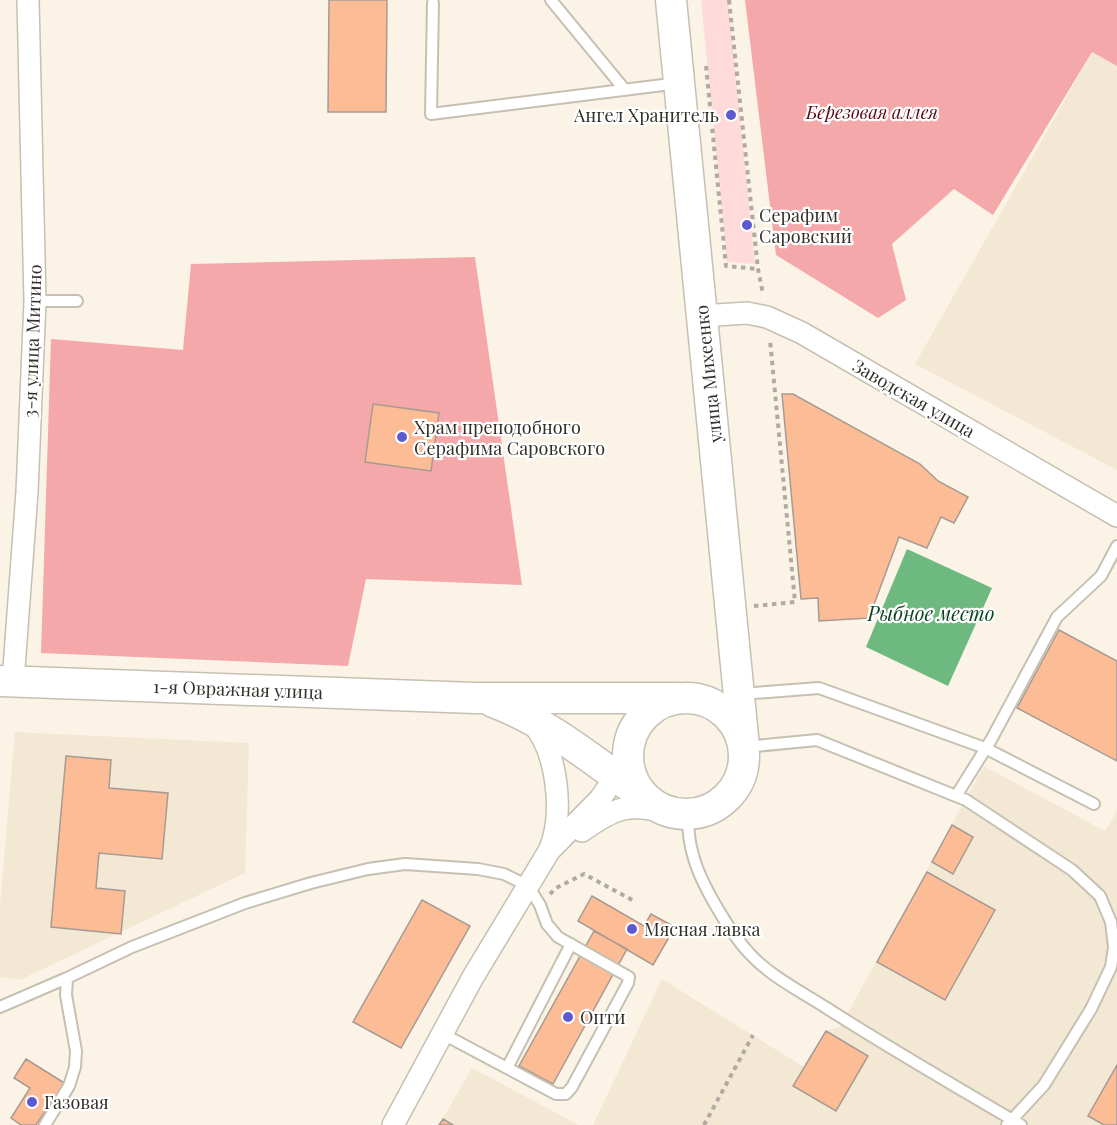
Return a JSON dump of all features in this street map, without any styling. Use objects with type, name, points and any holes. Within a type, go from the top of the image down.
[{"type":"street","name":"3-я улица Митино","points":[[7,682],[27,492],[35,301],[28,0]]},
{"type":"street","name":"улица Михеенко","points":[[671,0],[744,747]]},
{"type":"street","name":"Заводская улица","points":[[702,316],[747,313],[767,317],[802,333],[1117,516]]},
{"type":"street","points":[[546,856],[600,799],[616,776],[635,727],[646,713],[660,703],[683,697],[709,685],[724,669],[731,655],[733,635]]},
{"type":"street","name":"1-я Овражная улица","points":[[7,682],[475,698]]},
{"type":"street","points":[[475,698],[683,697],[708,702],[725,712],[738,728],[744,747],[744,764],[740,780],[731,794],[719,805],[704,812],[679,814],[652,808],[620,808],[594,822],[546,856]]},
{"type":"street","points":[[475,698],[492,701],[525,715],[589,757],[656,807],[679,814]]},
{"type":"street","points":[[393,1125],[473,978],[553,841],[556,820],[551,759],[542,736],[525,715]]},
{"type":"street","points":[[629,743],[627,762],[633,780],[643,796]]},
{"type":"lane","points":[[551,0],[625,90]]},
{"type":"lane","points":[[433,3],[431,114],[679,83]]},
{"type":"lane","points":[[35,301],[77,301]]},
{"type":"lane","points":[[956,796],[1057,617],[1101,576],[1117,546]]},
{"type":"lane","points":[[739,694],[819,688],[985,748],[1094,804]]},
{"type":"lane","points":[[744,747],[817,740],[966,800],[1072,870],[1100,896],[1111,922],[1114,947],[1111,968],[1091,1010],[1044,1085],[1009,1122]]},
{"type":"lane","points":[[679,814],[689,836],[693,857],[703,881],[720,911],[750,954],[771,973],[844,1020],[1009,1122],[1021,1125]]},
{"type":"lane","points":[[0,1007],[132,947],[245,903],[368,869],[405,864],[458,867],[504,874],[528,886],[540,905],[547,924],[558,937],[628,976],[628,983],[566,1094],[556,1094],[443,1034]]},
{"type":"lane","points":[[507,1068],[571,944]]},
{"type":"lane","points":[[45,1125],[69,1086],[75,1067],[76,1051],[66,995],[67,978]]},
{"type":"path","points":[[705,56],[726,266],[758,269]]},
{"type":"path","points":[[540,905],[556,888],[584,874],[634,901]]},
{"type":"path","points":[[704,1125],[753,1035]]},
{"type":"shaded area","points":[[701,0],[728,0],[755,264],[727,262]]},
{"type":"shaded area","points":[[1092,52],[1117,66],[1117,470],[915,364]]},
{"type":"shaded area","points":[[15,732],[249,743],[245,873],[20,980],[0,977],[0,904]]},
{"type":"shaded area","points":[[984,766],[1105,831],[1117,811],[1117,1125],[593,1125],[662,979],[804,1067],[826,1031],[840,1027]]},
{"type":"shaded area","points":[[472,1068],[579,1125],[439,1125]]},
{"type":"green space","name":"Березовая аллея","points":[[745,0],[1117,0],[1117,66],[1092,52],[993,215],[954,189],[892,244],[906,300],[878,318],[776,255]]},
{"type":"green space","points":[[475,257],[522,585],[366,579],[348,666],[41,653],[51,339],[183,350],[191,264]]},
{"type":"water","name":"Рыбное место","points":[[907,549],[992,588],[948,686],[866,647]]},
{"type":"building","points":[[329,0],[387,0],[386,112],[328,112]]},
{"type":"building","points":[[782,394],[793,394],[920,464],[938,481],[968,497],[954,523],[941,517],[927,548],[899,537],[869,618],[819,621],[818,598],[801,599]]},
{"type":"building","name":"Храм преподобного Серафима Саровского","points":[[373,404],[439,413],[431,471],[365,462]]},
{"type":"building","points":[[1059,630],[1117,661],[1117,761],[1017,708]]},
{"type":"building","points":[[66,756],[111,760],[109,788],[168,793],[162,859],[99,853],[96,888],[125,891],[121,934],[51,927]]},
{"type":"building","points":[[952,825],[973,837],[953,874],[932,862]]},
{"type":"building","points":[[927,872],[995,910],[945,1000],[877,962]]},
{"type":"building","name":"Мясная лавка","points":[[592,896],[644,926],[651,914],[675,927],[653,965],[578,921]]},
{"type":"building","points":[[422,900],[470,926],[401,1048],[353,1022]]},
{"type":"building","name":"Опти","points":[[594,931],[627,949],[553,1084],[519,1066]]},
{"type":"building","points":[[826,1031],[868,1056],[836,1111],[793,1086]]},
{"type":"building","points":[[26,1059],[74,1089],[62,1109],[51,1102],[36,1125],[21,1125],[11,1118],[30,1088],[14,1078]]},
{"type":"building","points":[[1117,1065],[1117,1125],[1104,1125],[1088,1116]]},
{"type":"building","points":[[443,1119],[453,1125],[439,1125]]},
{"type":"place","name":"Ангел Хранитель","points":[[731,115]]},
{"type":"place","name":"Серафим Саровский","points":[[747,225]]},
{"type":"place","name":"Храм преподобного Серафима Саровского","points":[[402,437]]},
{"type":"place","name":"Мясная лавка","points":[[632,929]]},
{"type":"place","name":"Опти","points":[[568,1017]]},
{"type":"place","name":"Газовая","points":[[32,1102]]}]
